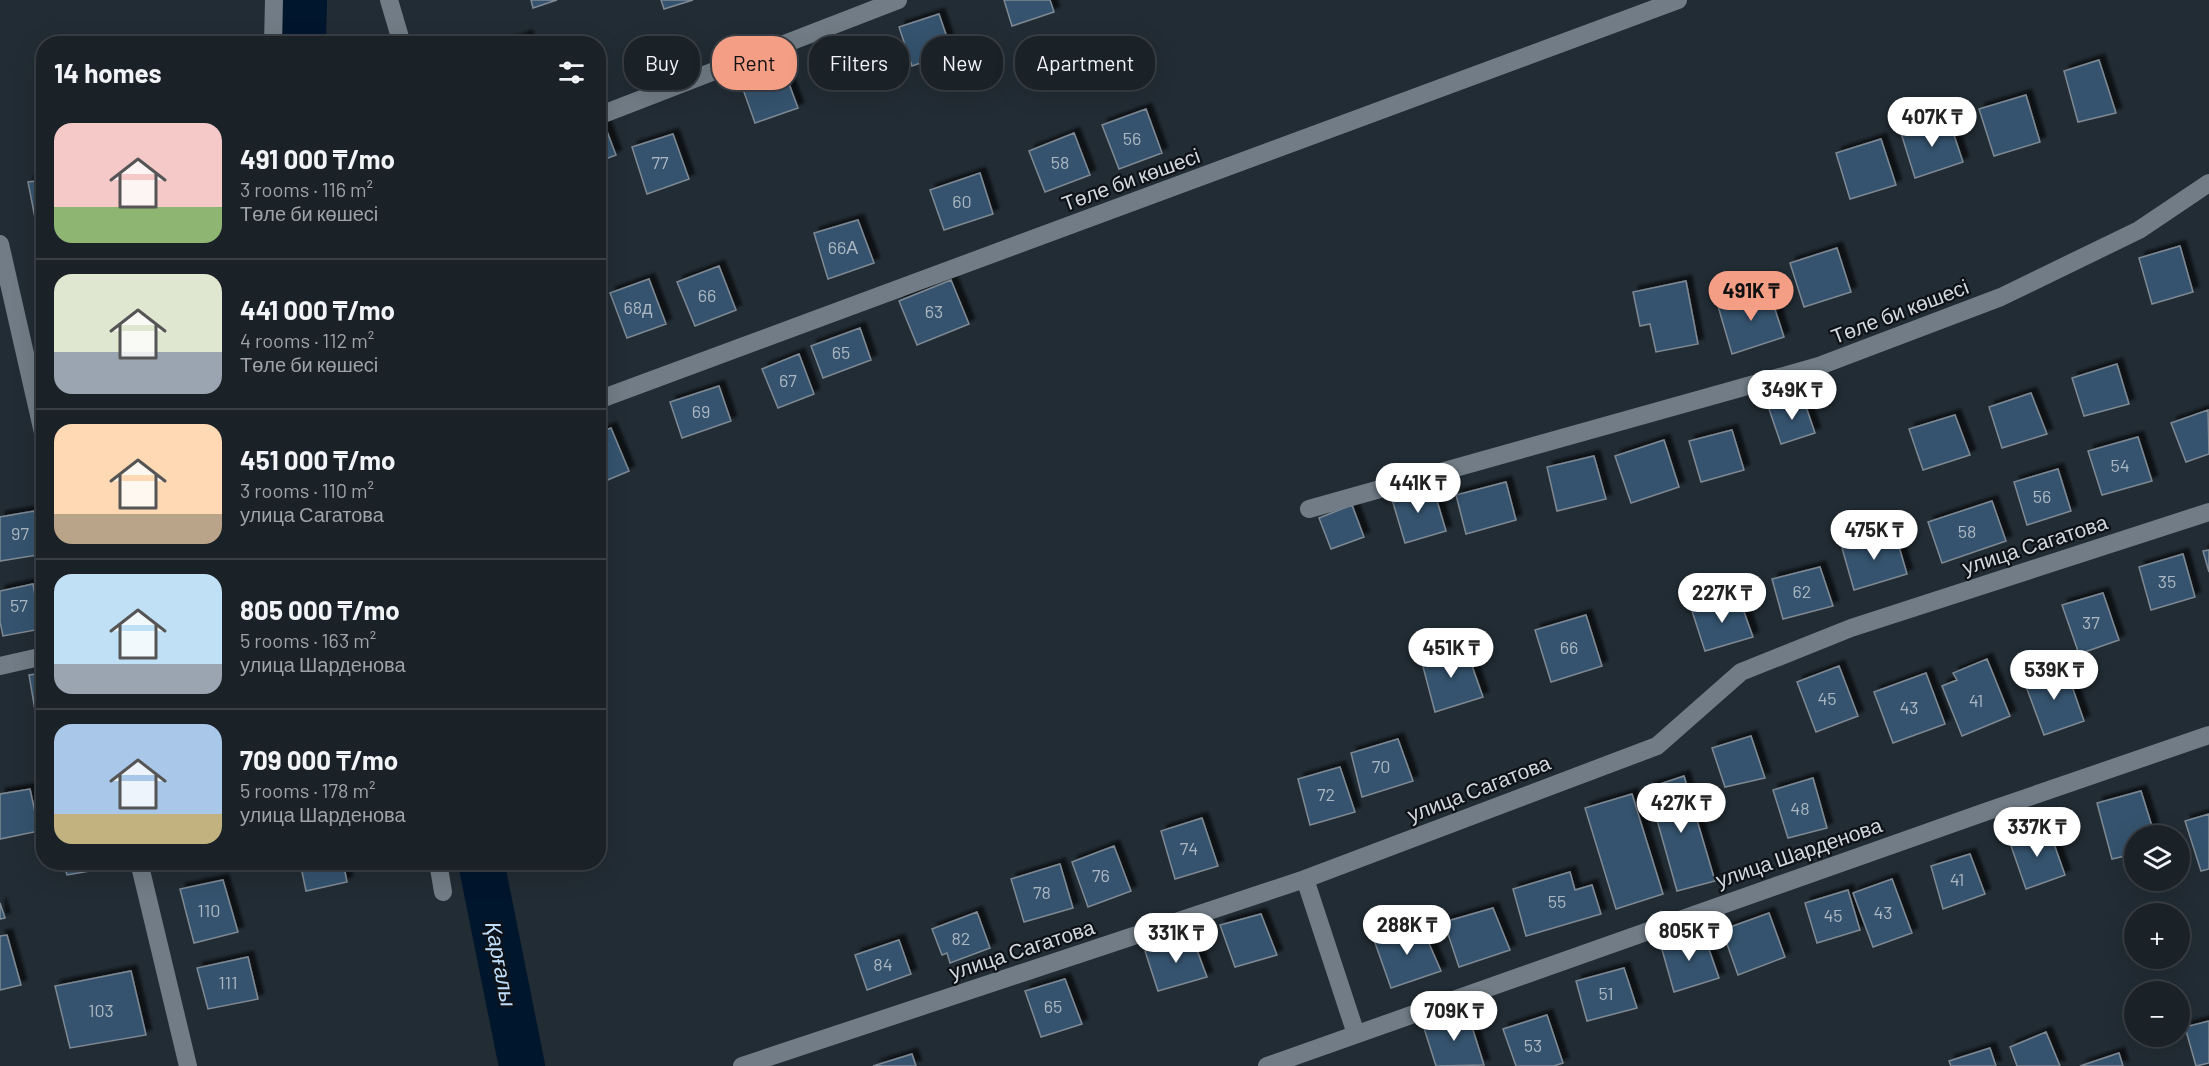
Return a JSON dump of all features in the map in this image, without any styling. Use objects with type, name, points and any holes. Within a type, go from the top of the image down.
[{"type":"street","points":[[273,36],[274,0]]},
{"type":"street","points":[[389,0],[400,36]]},
{"type":"street","points":[[606,113],[898,0]]},
{"type":"street","name":"Төле би көшесі","points":[[606,397],[1678,0]]},
{"type":"street","name":"Төле би көшесі","points":[[1309,509],[1819,366],[2001,297],[2139,230],[2209,183]]},
{"type":"street","points":[[0,244],[36,402]]},
{"type":"street","name":"улица Сагатова","points":[[742,1066],[1305,879],[1658,746],[1741,672],[1851,628],[2209,512]]},
{"type":"street","points":[[0,666],[36,658]]},
{"type":"street","name":"улица Шарденова","points":[[1267,1066],[1977,814],[2209,735]]},
{"type":"street","points":[[141,870],[188,1066]]},
{"type":"street","points":[[439,870],[443,892]]},
{"type":"street","points":[[1305,879],[1356,1034]]},
{"type":"building","points":[[531,0],[557,0],[533,8]]},
{"type":"building","points":[[661,0],[693,0],[664,9]]},
{"type":"building","points":[[1004,0],[1050,0],[1054,12],[1012,26]]},
{"type":"building","points":[[939,14],[947,36],[921,36],[921,63],[912,66],[909,57],[909,36],[902,36],[899,27]]},
{"type":"building","points":[[2099,60],[2116,113],[2078,122],[2064,71]]},
{"type":"building","points":[[743,90],[791,90],[798,108],[755,123]]},
{"type":"building","points":[[2026,95],[2040,142],[1994,156],[1979,109]]},
{"type":"building","points":[[1146,109],[1162,153],[1119,169],[1102,125]]},
{"type":"building","points":[[1948,117],[1963,162],[1915,178],[1901,133]]},
{"type":"building","points":[[606,129],[616,155],[606,159]]},
{"type":"building","points":[[1074,133],[1090,175],[1045,192],[1029,151]]},
{"type":"building","points":[[673,134],[689,179],[647,194],[632,147]]},
{"type":"building","points":[[1881,139],[1896,185],[1850,199],[1836,153]]},
{"type":"building","points":[[980,173],[993,214],[944,230],[930,190]]},
{"type":"building","points":[[36,181],[36,218],[35,218],[28,182]]},
{"type":"building","points":[[858,220],[874,263],[828,279],[814,233]]},
{"type":"building","points":[[2180,246],[2193,292],[2152,304],[2139,258]]},
{"type":"building","points":[[1837,248],[1851,292],[1804,307],[1790,263]]},
{"type":"building","points":[[719,266],[736,310],[695,326],[677,282]]},
{"type":"building","points":[[649,279],[666,324],[627,338],[610,293]]},
{"type":"building","points":[[951,280],[969,324],[917,345],[899,301]]},
{"type":"building","points":[[1686,281],[1698,344],[1656,352],[1650,324],[1640,326],[1633,292]]},
{"type":"building","points":[[1769,291],[1784,337],[1732,354],[1718,306]]},
{"type":"building","points":[[860,328],[871,360],[823,378],[811,346]]},
{"type":"building","points":[[799,354],[814,394],[778,408],[762,369]]},
{"type":"building","points":[[2117,364],[2129,404],[2084,416],[2072,378]]},
{"type":"building","points":[[719,386],[731,421],[682,438],[670,402]]},
{"type":"building","points":[[2031,393],[2047,434],[2002,448],[1989,407]]},
{"type":"building","points":[[1803,398],[1815,433],[1781,444],[1769,409]]},
{"type":"building","points":[[2208,410],[2209,454],[2186,462],[2171,423]]},
{"type":"building","points":[[1955,415],[1970,455],[1923,470],[1909,429]]},
{"type":"building","points":[[611,428],[629,471],[606,481],[606,430]]},
{"type":"building","points":[[1732,430],[1744,470],[1701,482],[1689,441]]},
{"type":"building","points":[[2138,437],[2152,481],[2102,495],[2088,451]]},
{"type":"building","points":[[1664,440],[1679,487],[1631,503],[1615,456]]},
{"type":"building","points":[[1594,456],[1606,499],[1557,511],[1547,467]]},
{"type":"building","points":[[2058,469],[2071,511],[2027,525],[2014,482]]},
{"type":"building","points":[[1506,482],[1516,520],[1466,534],[1456,495]]},
{"type":"building","points":[[1432,484],[1446,531],[1405,543],[1391,496]]},
{"type":"building","points":[[1992,501],[2006,541],[1942,563],[1928,522]]},
{"type":"building","points":[[1352,505],[1364,537],[1331,549],[1319,518]]},
{"type":"building","points":[[34,511],[36,555],[0,561],[0,517]]},
{"type":"building","points":[[1895,533],[1907,574],[1854,590],[1842,548]]},
{"type":"building","points":[[2209,550],[2209,572],[2203,551]]},
{"type":"building","points":[[2183,554],[2195,597],[2151,610],[2139,567]]},
{"type":"building","points":[[1820,567],[1833,606],[1783,619],[1772,579]]},
{"type":"building","points":[[33,584],[36,601],[36,630],[3,636],[0,622],[0,591]]},
{"type":"building","points":[[2103,593],[2119,640],[2079,654],[2062,605]]},
{"type":"building","points":[[1739,598],[1753,637],[1705,651],[1692,611]]},
{"type":"building","points":[[1586,615],[1602,666],[1551,682],[1535,630]]},
{"type":"building","points":[[1465,646],[1483,697],[1435,712],[1421,659]]},
{"type":"building","points":[[1987,659],[2010,716],[1962,736],[1942,686],[1957,680],[1953,673]]},
{"type":"building","points":[[1839,666],[1858,716],[1816,732],[1797,682]]},
{"type":"building","points":[[2065,666],[2084,721],[2044,735],[2024,681]]},
{"type":"building","points":[[1926,673],[1945,724],[1893,743],[1874,692]]},
{"type":"building","points":[[36,674],[35,710],[29,675]]},
{"type":"building","points":[[1751,736],[1765,778],[1725,787],[1712,748]]},
{"type":"building","points":[[1398,739],[1413,781],[1362,797],[1351,753]]},
{"type":"building","points":[[1340,767],[1355,812],[1310,825],[1298,779]]},
{"type":"building","points":[[1684,776],[1715,881],[1677,891],[1648,788]]},
{"type":"building","points":[[1813,778],[1827,828],[1788,838],[1773,790]]},
{"type":"building","points":[[30,789],[36,817],[36,832],[0,839],[0,794]]},
{"type":"building","points":[[2141,791],[2152,825],[2124,825],[2124,856],[2112,859],[2097,803]]},
{"type":"building","points":[[1632,794],[1663,894],[1616,909],[1585,808]]},
{"type":"building","points":[[2209,814],[2209,869],[2201,871],[2190,837],[2190,825],[2186,825],[2185,821]]},
{"type":"building","points":[[1202,818],[1218,866],[1175,879],[1161,831]]},
{"type":"building","points":[[2048,827],[2065,875],[2026,889],[2009,840]]},
{"type":"building","points":[[1114,846],[1131,891],[1088,907],[1072,862]]},
{"type":"building","points":[[1970,854],[1985,894],[1943,909],[1931,866]]},
{"type":"building","points":[[1060,864],[1073,908],[1024,922],[1011,879]]},
{"type":"building","points":[[65,870],[96,870],[67,875]]},
{"type":"building","points":[[302,870],[345,870],[347,882],[306,891]]},
{"type":"building","points":[[1570,872],[1575,890],[1592,885],[1601,914],[1526,936],[1513,889]]},
{"type":"building","points":[[1892,879],[1912,933],[1873,947],[1853,893]]},
{"type":"building","points":[[223,880],[238,932],[194,943],[180,889]]},
{"type":"building","points":[[1848,890],[1860,930],[1817,943],[1805,903]]},
{"type":"building","points":[[0,903],[5,918],[0,919]]},
{"type":"building","points":[[1493,908],[1510,950],[1459,967],[1444,922]]},
{"type":"building","points":[[977,912],[990,948],[950,963],[947,953],[942,955],[932,929]]},
{"type":"building","points":[[1769,913],[1785,957],[1738,975],[1722,930]]},
{"type":"building","points":[[1261,914],[1277,955],[1235,967],[1220,925]]},
{"type":"building","points":[[1421,925],[1441,971],[1391,988],[1374,940]]},
{"type":"building","points":[[1703,932],[1719,978],[1674,992],[1661,946]]},
{"type":"building","points":[[7,935],[21,985],[0,990],[0,936]]},
{"type":"building","points":[[1192,937],[1207,977],[1158,991],[1145,951]]},
{"type":"building","points":[[899,940],[911,974],[867,990],[855,955]]},
{"type":"building","points":[[248,957],[258,999],[208,1009],[197,968]]},
{"type":"building","points":[[1624,968],[1637,1008],[1587,1021],[1576,981]]},
{"type":"building","points":[[131,971],[146,1035],[70,1048],[55,986]]},
{"type":"building","points":[[1065,979],[1082,1024],[1041,1037],[1025,991]]},
{"type":"building","points":[[1467,1011],[1484,1065],[1436,1066],[1423,1025]]},
{"type":"building","points":[[1547,1015],[1563,1063],[1554,1066],[1516,1066],[1503,1029]]},
{"type":"building","points":[[2209,1021],[2209,1063],[2196,1066],[2190,1045],[2190,1026]]},
{"type":"building","points":[[2046,1032],[2060,1066],[2017,1066],[2010,1047]]},
{"type":"building","points":[[1990,1048],[1996,1066],[1951,1066],[1949,1061]]},
{"type":"building","points":[[2119,1053],[2123,1066],[2080,1066]]},
{"type":"building","points":[[912,1054],[916,1066],[873,1066]]},
{"type":"waterway","name":"Қарғалы","points":[[303,36],[304,0]]},
{"type":"waterway","name":"Қарғалы","points":[[483,870],[522,1066]]}]
